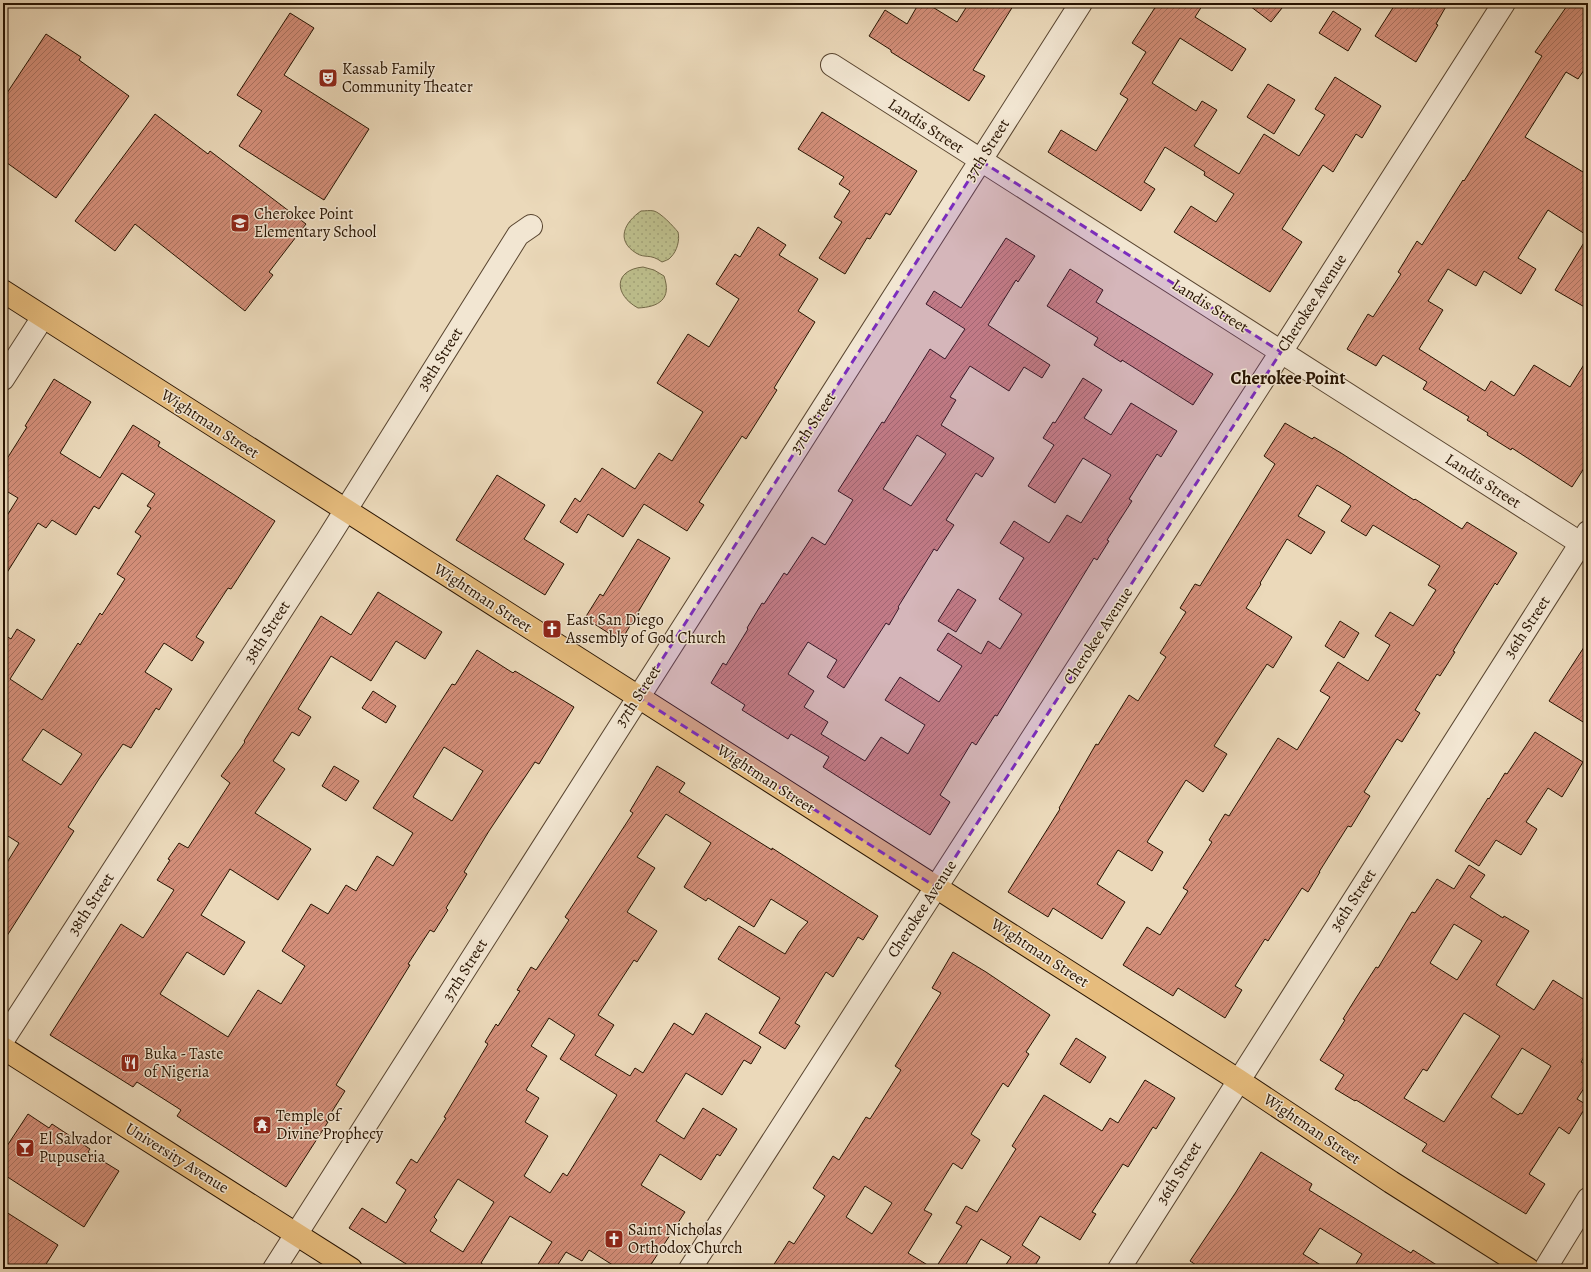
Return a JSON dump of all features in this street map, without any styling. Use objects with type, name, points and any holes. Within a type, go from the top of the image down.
[{"type":"main road","name":"Wightman Street","points":[[3,291],[1238,1080],[1391,1182],[1528,1269]]},
{"type":"main road","name":"University Avenue","points":[[3,1048],[351,1269]]},
{"type":"street","name":"37th Street","points":[[274,1269],[1081,3]]},
{"type":"street","name":"Cherokee Avenue","points":[[690,1269],[1504,3]]},
{"type":"street","name":"Landis Street","points":[[832,65],[1281,352],[1586,541]]},
{"type":"street","name":"38th Street","points":[[3,1040],[345,510],[518,235],[531,226]]},
{"type":"street","points":[[3,379],[43,317]]},
{"type":"street","name":"36th Street","points":[[1119,1269],[1238,1080],[1586,541]]},
{"type":"street","points":[[1545,1269],[1588,1200]]},
{"type":"highlighted area","points":[[981,161],[1281,352],[936,887],[638,697]]},
{"type":"green space","points":[[641,211],[657,212],[678,232],[679,238],[676,249],[668,260],[662,262],[658,259],[639,255],[630,248],[626,242],[624,237],[627,226],[635,215]]},
{"type":"green space","points":[[643,267],[654,270],[664,276],[666,291],[665,296],[658,304],[638,308],[624,297],[620,284],[626,273],[633,269]]},
{"type":"building","points":[[919,3],[926,3],[957,22],[969,3],[1015,3],[973,70],[985,76],[969,101],[891,52],[891,50],[869,36],[885,10],[907,24]]},
{"type":"building","points":[[1158,3],[1204,3],[1195,17],[1246,49],[1232,71],[1180,38],[1152,83],[1196,111],[1202,101],[1217,110],[1194,146],[1239,174],[1264,134],[1299,156],[1325,115],[1315,109],[1335,77],[1381,106],[1362,138],[1356,134],[1333,172],[1323,165],[1282,229],[1302,242],[1270,292],[1174,232],[1191,206],[1216,222],[1234,194],[1204,175],[1205,172],[1165,147],[1144,182],[1155,189],[1141,211],[1048,152],[1061,130],[1096,151],[1128,99],[1120,94],[1146,52],[1132,43]]},
{"type":"building","points":[[1246,3],[1286,3],[1271,22]]},
{"type":"building","points":[[1396,3],[1448,3],[1436,24],[1438,25],[1416,62],[1375,36]]},
{"type":"building","points":[[1569,3],[1588,3],[1588,64],[1578,79],[1566,72],[1525,137],[1588,175],[1588,236],[1548,210],[1518,258],[1536,269],[1521,294],[1484,271],[1476,286],[1448,269],[1428,301],[1443,310],[1419,349],[1485,391],[1491,381],[1514,396],[1534,365],[1570,387],[1588,358],[1588,462],[1572,487],[1512,448],[1511,450],[1487,435],[1488,433],[1467,420],[1469,417],[1423,389],[1427,382],[1383,355],[1376,366],[1347,349],[1368,314],[1373,317],[1401,274],[1398,272],[1417,241],[1422,245],[1463,180],[1464,181],[1542,56],[1535,52]]},
{"type":"building","points":[[1333,11],[1361,29],[1348,51],[1319,33]]},
{"type":"building","points":[[290,13],[314,28],[284,75],[369,129],[324,200],[239,146],[262,111],[237,95]]},
{"type":"building","points":[[46,34],[81,57],[79,60],[129,96],[56,198],[3,160],[3,99]]},
{"type":"building","points":[[1268,84],[1295,100],[1274,134],[1247,117]]},
{"type":"building","points":[[822,112],[917,171],[890,215],[886,213],[870,239],[867,238],[845,274],[819,258],[842,222],[834,217],[850,191],[839,184],[844,177],[798,149]]},
{"type":"building","points":[[155,114],[208,154],[210,151],[306,224],[269,272],[273,275],[245,311],[135,224],[115,251],[75,221]]},
{"type":"building","points":[[758,227],[786,245],[779,255],[818,279],[798,311],[815,322],[774,388],[777,390],[746,439],[742,436],[699,502],[704,505],[687,531],[644,504],[623,537],[588,514],[577,533],[560,522],[575,498],[580,502],[602,468],[635,489],[659,453],[672,461],[703,412],[657,383],[688,334],[709,347],[739,299],[716,284],[735,254],[740,257]]},
{"type":"building","points":[[1588,236],[1588,309],[1555,290]]},
{"type":"building","points":[[1006,238],[1035,256],[1018,282],[1016,280],[988,325],[1050,365],[1042,378],[1024,367],[1009,391],[970,366],[950,397],[956,400],[941,425],[994,458],[982,477],[976,473],[946,520],[954,525],[937,551],[934,549],[898,607],[899,608],[889,625],[886,623],[844,688],[827,677],[837,660],[808,642],[788,674],[814,691],[804,707],[828,722],[821,734],[865,761],[881,737],[908,754],[925,725],[885,700],[900,677],[939,702],[962,666],[937,650],[948,633],[981,654],[988,641],[1000,649],[1022,614],[999,599],[1024,558],[1000,543],[1014,521],[1049,543],[1067,515],[1081,523],[1111,475],[1083,458],[1055,503],[1028,486],[1054,445],[1043,438],[1053,422],[1055,423],[1083,378],[1102,390],[1084,418],[1111,435],[1131,403],[1177,431],[1161,457],[1157,454],[1129,499],[1132,501],[1107,540],[1109,541],[1097,560],[1094,558],[997,716],[995,715],[976,745],[972,742],[940,795],[950,802],[930,835],[823,767],[829,757],[791,734],[788,739],[742,710],[745,705],[711,683],[723,663],[726,665],[762,603],[764,604],[784,573],[787,575],[812,537],[825,545],[853,500],[838,491],[882,422],[884,423],[930,349],[945,359],[965,329],[926,304],[934,291],[961,308]],"holes":[[[917,435],[946,454],[911,506],[883,489]]]},
{"type":"building","points":[[1070,269],[1103,290],[1096,302],[1213,374],[1193,405],[1122,360],[1121,362],[1094,345],[1098,338],[1047,306]]},
{"type":"building","points":[[54,379],[91,402],[60,453],[100,478],[133,425],[160,442],[158,446],[275,521],[231,589],[228,588],[196,637],[204,642],[192,661],[164,643],[145,672],[172,689],[159,710],[156,708],[131,748],[123,744],[99,779],[68,827],[74,831],[3,942],[3,869],[19,843],[3,833],[3,634],[11,639],[17,629],[35,640],[10,679],[42,700],[78,643],[80,645],[100,613],[102,615],[125,579],[117,574],[141,536],[135,532],[151,508],[147,506],[155,494],[122,473],[99,509],[94,506],[76,535],[52,520],[46,528],[38,523],[3,579],[3,522],[18,498],[3,489],[3,465],[27,427],[25,426]],"holes":[[[43,729],[82,754],[61,785],[22,760]]]},
{"type":"building","points":[[1285,423],[1312,439],[1314,437],[1341,453],[1462,529],[1467,522],[1517,553],[1497,585],[1495,583],[1453,651],[1455,652],[1440,676],[1437,674],[1415,710],[1420,713],[1402,742],[1397,739],[1364,792],[1370,796],[1351,827],[1348,826],[1308,892],[1302,888],[1268,941],[1265,939],[1235,986],[1242,990],[1225,1018],[1178,988],[1173,996],[1123,965],[1147,927],[1160,935],[1188,891],[1183,888],[1212,842],[1209,840],[1225,814],[1229,816],[1278,738],[1297,750],[1330,697],[1320,691],[1338,662],[1368,681],[1390,645],[1375,636],[1390,612],[1413,626],[1436,590],[1428,585],[1440,566],[1373,525],[1366,536],[1341,521],[1351,506],[1317,485],[1298,516],[1325,532],[1311,554],[1287,539],[1246,608],[1292,637],[1273,668],[1267,664],[1214,746],[1227,754],[1203,792],[1186,780],[1147,842],[1163,852],[1152,871],[1118,850],[1097,884],[1125,902],[1102,939],[1053,908],[1048,917],[1008,892],[1060,809],[1059,808],[1096,744],[1098,745],[1129,695],[1138,701],[1166,657],[1160,653],[1186,612],[1180,608],[1195,584],[1200,586],[1275,464],[1264,456]]},
{"type":"building","points":[[497,475],[545,505],[524,539],[564,564],[545,595],[456,540]]},
{"type":"building","points":[[638,539],[670,558],[621,641],[585,618],[600,594],[603,596]]},
{"type":"building","points":[[958,589],[976,600],[956,632],[938,621]]},
{"type":"building","points":[[378,592],[442,632],[425,659],[396,641],[371,681],[331,656],[298,709],[311,717],[299,736],[292,732],[273,761],[285,769],[255,813],[311,849],[278,900],[230,869],[201,915],[245,942],[224,975],[187,952],[160,994],[228,1037],[258,990],[281,1004],[305,966],[282,951],[311,904],[328,914],[346,885],[356,891],[377,856],[393,866],[413,833],[373,808],[452,684],[455,685],[477,650],[513,673],[515,671],[574,707],[539,764],[535,762],[489,831],[464,872],[467,874],[446,908],[448,910],[434,932],[430,930],[408,964],[410,965],[336,1085],[345,1091],[326,1121],[328,1122],[286,1187],[177,1116],[181,1110],[137,1082],[133,1087],[50,1035],[121,924],[143,938],[174,890],[157,880],[170,860],[168,859],[179,843],[188,848],[230,783],[221,776],[245,742],[244,741],[321,616],[351,635]],"holes":[[[444,747],[483,771],[452,821],[413,797]]]},
{"type":"building","points":[[1340,621],[1359,633],[1344,658],[1325,646]]},
{"type":"building","points":[[1588,641],[1588,725],[1549,701]]},
{"type":"building","points":[[373,691],[396,706],[386,723],[362,708]]},
{"type":"building","points":[[1535,732],[1583,762],[1562,797],[1548,788],[1526,822],[1537,829],[1521,855],[1496,840],[1479,866],[1455,851],[1488,798],[1489,799],[1505,773],[1507,774]]},
{"type":"building","points":[[334,766],[359,781],[346,801],[322,786]]},
{"type":"building","points":[[657,766],[685,783],[679,792],[772,850],[772,848],[878,916],[863,940],[858,937],[833,977],[826,972],[795,1023],[800,1026],[785,1049],[759,1033],[780,998],[718,959],[739,926],[785,954],[799,932],[808,922],[771,899],[754,927],[708,898],[706,901],[684,887],[711,843],[666,814],[637,857],[655,868],[627,912],[657,931],[637,962],[634,960],[598,1015],[614,1025],[595,1055],[630,1076],[635,1068],[643,1073],[674,1023],[693,1035],[706,1013],[761,1047],[751,1064],[744,1060],[722,1095],[686,1073],[656,1121],[684,1139],[703,1108],[737,1129],[720,1156],[717,1154],[701,1180],[660,1154],[641,1185],[685,1212],[648,1269],[619,1269],[589,1250],[582,1261],[566,1252],[555,1269],[535,1269],[552,1242],[510,1216],[481,1263],[489,1269],[414,1269],[349,1228],[362,1208],[386,1223],[406,1190],[396,1183],[411,1159],[417,1163],[446,1118],[444,1117],[488,1044],[485,1042],[496,1024],[498,1026],[520,991],[517,990],[531,967],[536,970],[569,920],[565,917],[633,813],[630,811]],"holes":[[[549,1018],[575,1035],[560,1059],[617,1095],[567,1176],[563,1173],[550,1193],[524,1176],[548,1136],[525,1122],[539,1098],[526,1090],[547,1056],[531,1046]],[[458,1179],[494,1202],[463,1252],[430,1231],[437,1220],[434,1217]]]},
{"type":"building","points":[[1469,865],[1485,875],[1470,897],[1503,918],[1504,916],[1529,931],[1496,985],[1534,1010],[1553,980],[1588,1002],[1588,1051],[1581,1062],[1588,1066],[1588,1082],[1577,1099],[1587,1105],[1569,1134],[1559,1127],[1529,1174],[1545,1184],[1526,1214],[1422,1151],[1427,1144],[1356,1100],[1355,1101],[1335,1089],[1344,1075],[1320,1060],[1345,1020],[1343,1019],[1376,967],[1378,968],[1412,912],[1415,913],[1437,879],[1454,889]],"holes":[[[1454,924],[1482,941],[1457,980],[1430,963]],[[1464,1013],[1500,1036],[1444,1122],[1404,1098],[1423,1069],[1427,1071]],[[1522,1048],[1551,1066],[1522,1114],[1520,1113],[1518,1115],[1491,1097]]]},
{"type":"building","points":[[953,952],[986,972],[1050,1015],[1026,1052],[1029,1054],[1008,1087],[1003,1083],[971,1134],[980,1140],[962,1169],[953,1163],[924,1210],[932,1214],[908,1253],[934,1269],[771,1269],[789,1241],[794,1244],[825,1196],[813,1188],[833,1156],[839,1160],[866,1117],[870,1119],[901,1070],[895,1066],[941,993],[932,988]],"holes":[[[865,1186],[892,1203],[872,1234],[846,1217]]]},
{"type":"building","points":[[1076,1038],[1106,1057],[1090,1083],[1060,1064]]},
{"type":"building","points":[[1145,1080],[1175,1098],[1156,1129],[1153,1127],[1128,1167],[1123,1164],[1092,1212],[1096,1214],[1080,1240],[1040,1216],[1022,1245],[1040,1257],[1033,1269],[1003,1269],[1011,1257],[981,1239],[963,1269],[935,1269],[962,1226],[956,1223],[966,1206],[977,1212],[1016,1149],[1012,1146],[1044,1095],[1102,1131],[1110,1118],[1118,1123]]},
{"type":"building","points":[[28,1114],[49,1128],[52,1124],[90,1149],[88,1152],[119,1171],[84,1227],[3,1174],[3,1152]]},
{"type":"building","points":[[1261,1152],[1312,1184],[1309,1190],[1411,1253],[1413,1250],[1443,1269],[1353,1269],[1362,1254],[1320,1228],[1303,1254],[1327,1269],[1202,1269],[1190,1261]]},
{"type":"building","points":[[3,1210],[58,1245],[43,1269],[3,1269]]},
{"type":"place","name":"Kassab Family Community Theater","points":[[328,78]]},
{"type":"place","name":"Cherokee Point Elementary School","points":[[240,223]]},
{"type":"place","name":"East San Diego Assembly of God Church","points":[[552,629]]},
{"type":"place","name":"Buka - Taste of Nigeria","points":[[130,1063]]},
{"type":"place","name":"Temple of Divine Prophecy","points":[[262,1125]]},
{"type":"place","name":"El Salvador Pupuseria","points":[[25,1148]]},
{"type":"place","name":"Saint Nicholas Orthodox Church","points":[[614,1239]]},
{"type":"district","name":"Cherokee Point","points":[[1288,378]]}]
